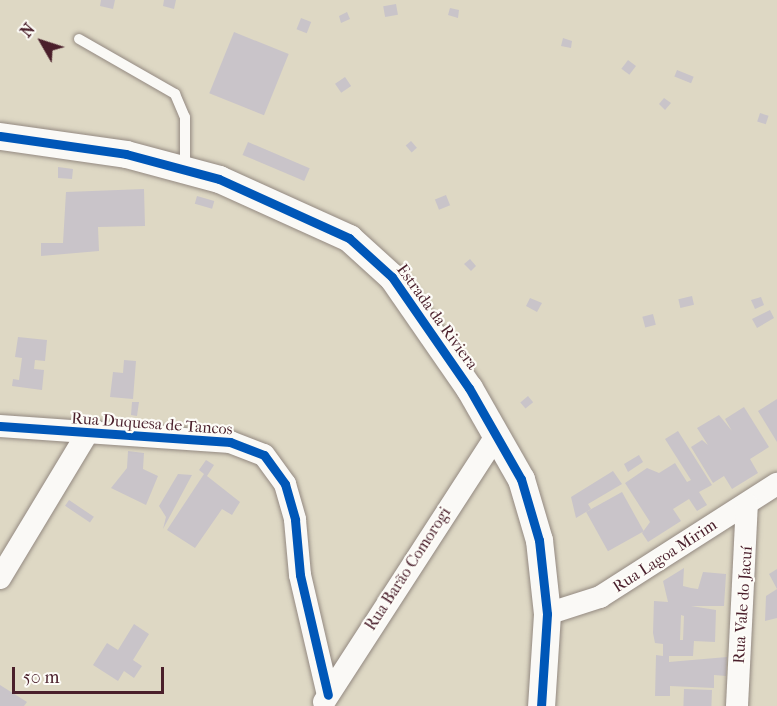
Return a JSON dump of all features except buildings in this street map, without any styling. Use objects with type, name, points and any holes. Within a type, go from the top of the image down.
[{"type":"street","name":"Estrada da Riviera","points":[[0,136],[126,154],[185,170],[288,206],[349,238],[410,302],[497,435],[521,480],[539,540],[547,614],[541,706]]},
{"type":"street","name":"Rua Duquesa de Tancos","points":[[0,426],[87,434],[230,442],[264,455],[285,484],[295,520],[300,575],[325,700]]},
{"type":"street","points":[[0,578],[87,434]]},
{"type":"street","name":"Rua Barão Comorogi","points":[[325,700],[497,435]]},
{"type":"street","name":"Rua Lagoa Mirim","points":[[547,614],[600,597],[777,484]]},
{"type":"street","name":"Rua Vale do Jacuí","points":[[737,706],[747,504]]},
{"type":"lane","points":[[79,39],[175,94],[185,117],[185,170]]},
{"type":"cycle path","points":[[0,136],[126,154],[219,179],[349,238],[392,277],[469,388],[521,479],[539,540],[547,614],[541,706]]},
{"type":"cycle path","points":[[0,426],[230,442],[264,455],[285,484],[295,520],[300,575],[328,695]]}]
